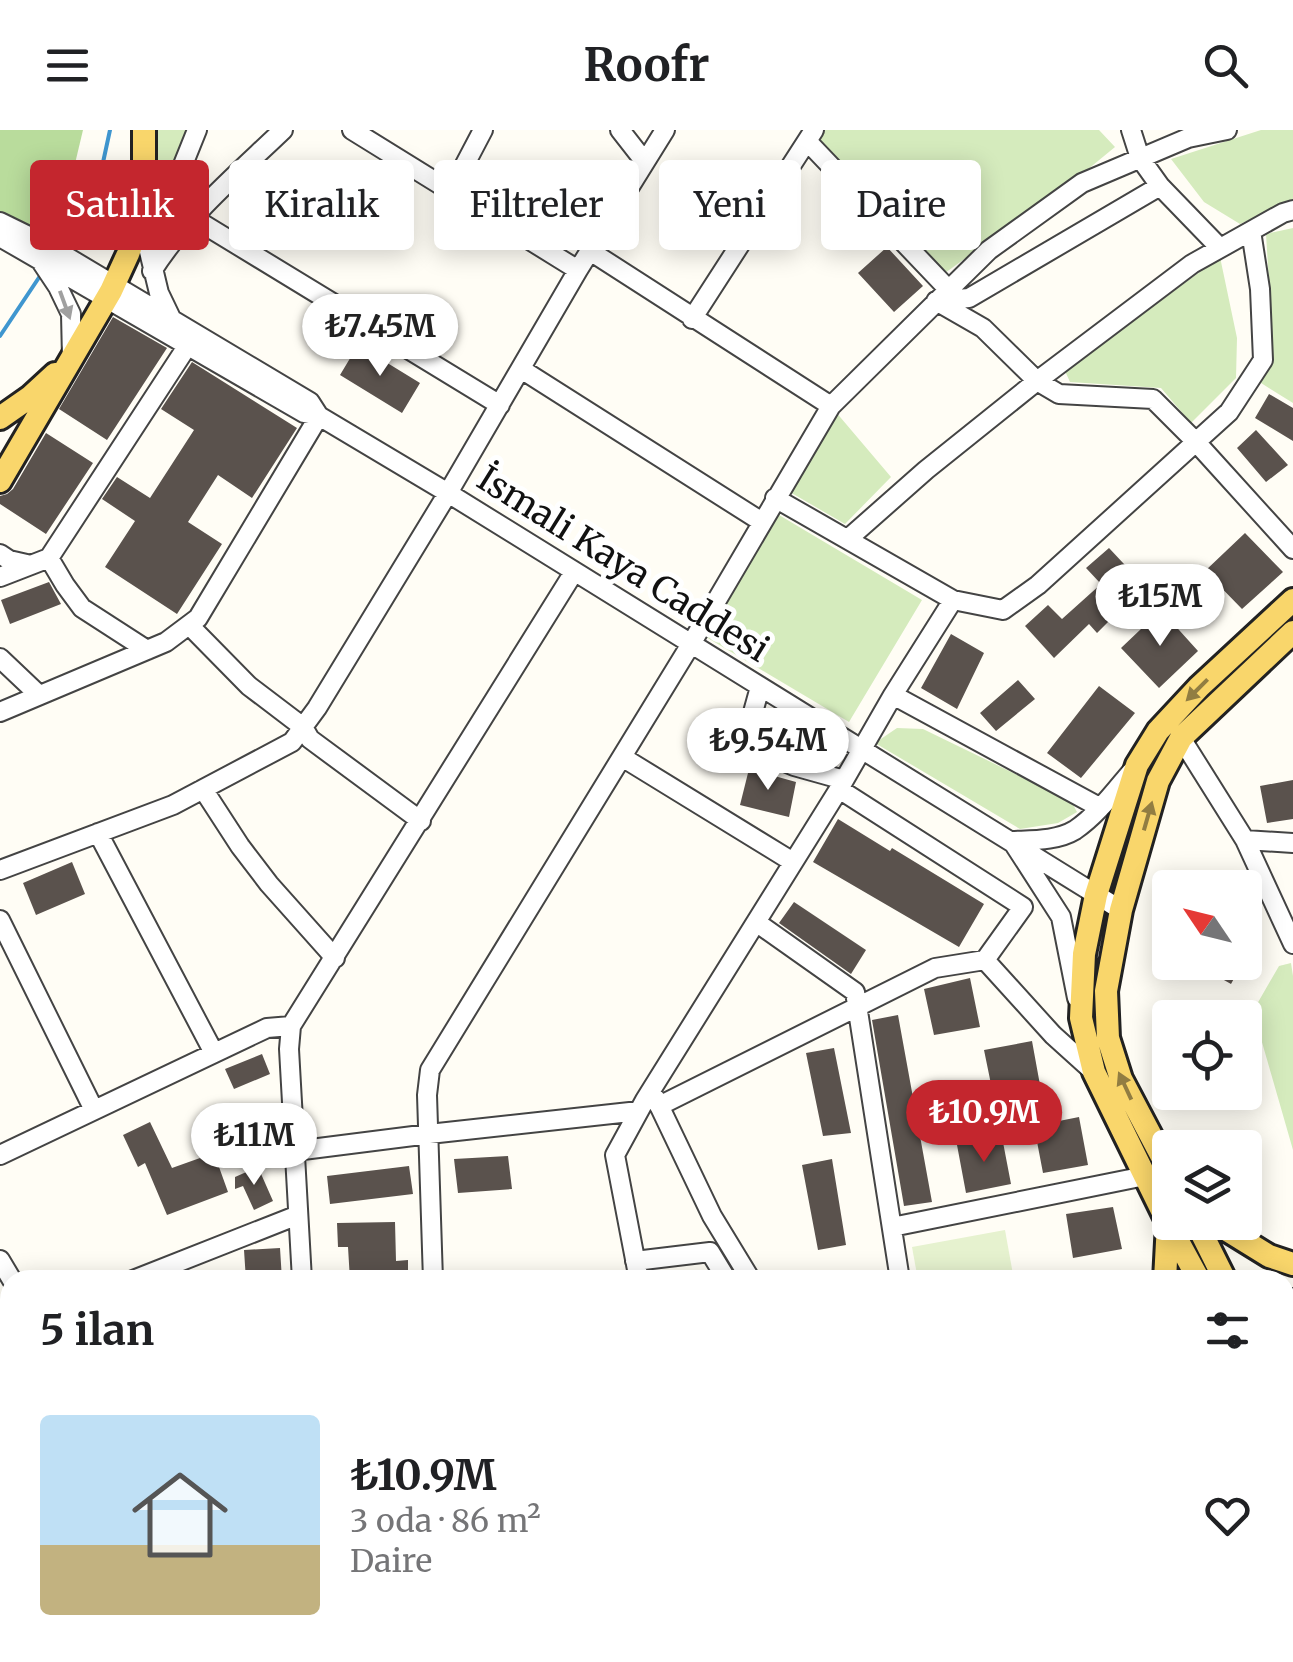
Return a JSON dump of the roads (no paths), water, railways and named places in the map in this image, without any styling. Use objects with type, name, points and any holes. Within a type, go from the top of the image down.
[{"type":"main road","points":[[144,130],[144,160]]},
{"type":"main road","points":[[0,481],[111,291],[129,250]]},
{"type":"main road","points":[[0,418],[30,397],[72,358]]},
{"type":"main road","points":[[1152,1190],[1094,1072],[1081,1018],[1084,954],[1096,895],[1136,765],[1158,731],[1199,687],[1293,600]]},
{"type":"main road","points":[[1152,1138],[1121,1079],[1108,1038],[1106,990],[1120,910],[1158,782],[1181,738],[1293,632]]},
{"type":"main road","points":[[1166,1270],[1167,1240]]},
{"type":"main road","points":[[1177,1240],[1194,1270]]},
{"type":"main road","points":[[1205,1240],[1220,1270]]},
{"type":"main road","points":[[1243,1240],[1269,1256],[1293,1264]]},
{"type":"street","points":[[185,160],[197,130]]},
{"type":"street","points":[[209,201],[283,130]]},
{"type":"street","points":[[352,130],[434,181]]},
{"type":"street","points":[[467,160],[483,130]]},
{"type":"street","points":[[620,130],[645,162]]},
{"type":"street","points":[[0,870],[173,805],[292,742],[318,708],[665,130]]},
{"type":"street","points":[[1131,130],[1140,158],[1160,186],[1220,248]]},
{"type":"street","points":[[433,1270],[427,1095],[430,1070],[691,644],[831,406],[989,250],[1082,183],[1188,138],[1227,130]]},
{"type":"street","points":[[692,319],[810,136],[942,295],[983,328],[1037,381],[1059,394],[1153,399],[1293,549]]},
{"type":"street","points":[[942,295],[970,298],[1160,186]]},
{"type":"street","points":[[849,538],[1037,381],[1192,264],[1293,210]]},
{"type":"street","name":"İsmali Kaya Caddesi","points":[[0,222],[47,244],[188,345],[304,413],[320,416],[1120,910]]},
{"type":"street","points":[[209,226],[500,405]]},
{"type":"street","points":[[775,498],[953,600],[1003,610],[1038,586],[1228,412],[1263,360],[1260,290],[1251,231]]},
{"type":"street","name":"İsmali Kaya Caddesi","points":[[0,237],[172,318],[310,402],[320,416]]},
{"type":"street","points":[[147,250],[158,293],[172,318]]},
{"type":"street","points":[[152,271],[166,250]]},
{"type":"street","points":[[546,250],[578,270]]},
{"type":"street","points":[[590,251],[831,406]]},
{"type":"street","points":[[39,258],[71,314],[72,358]]},
{"type":"street","points":[[0,577],[41,561],[188,345]]},
{"type":"street","points":[[521,369],[762,522]]},
{"type":"street","points":[[0,712],[166,642],[198,618],[320,416]]},
{"type":"street","points":[[0,554],[9,560],[41,561],[82,608],[147,650]]},
{"type":"street","points":[[301,1270],[291,1026],[574,572]]},
{"type":"street","points":[[655,1098],[892,694],[953,600]]},
{"type":"street","points":[[189,625],[250,686],[303,727],[310,739],[420,820]]},
{"type":"street","points":[[0,658],[39,696]]},
{"type":"street","points":[[721,1270],[710,1252],[637,1270],[615,1155],[639,1111],[655,1098],[935,968],[985,960],[1022,907],[841,785],[766,754],[754,736],[752,716],[760,687]]},
{"type":"street","points":[[892,694],[1099,808]]},
{"type":"street","points":[[1181,738],[1245,840],[1293,944]]},
{"type":"street","points":[[622,757],[793,862]]},
{"type":"street","points":[[1012,841],[1048,839],[1073,831],[1136,765]]},
{"type":"street","points":[[203,789],[268,884],[334,958]]},
{"type":"street","points":[[98,833],[214,1053]]},
{"type":"street","points":[[1245,840],[1293,843]]},
{"type":"street","points":[[1012,841],[1062,917],[1081,1018]]},
{"type":"street","points":[[0,920],[94,1110]]},
{"type":"street","points":[[756,922],[856,992],[898,1270]]},
{"type":"street","points":[[985,960],[1053,1035],[1094,1072]]},
{"type":"street","points":[[0,1155],[266,1028],[291,1026]]},
{"type":"street","points":[[655,1098],[712,1216],[745,1270]]},
{"type":"street","points":[[295,1151],[639,1111]]},
{"type":"street","points":[[892,1227],[1145,1176]]},
{"type":"street","points":[[159,1270],[298,1215]]},
{"type":"waterway","points":[[104,160],[110,130]]},
{"type":"waterway","points":[[0,336],[40,276]]}]
